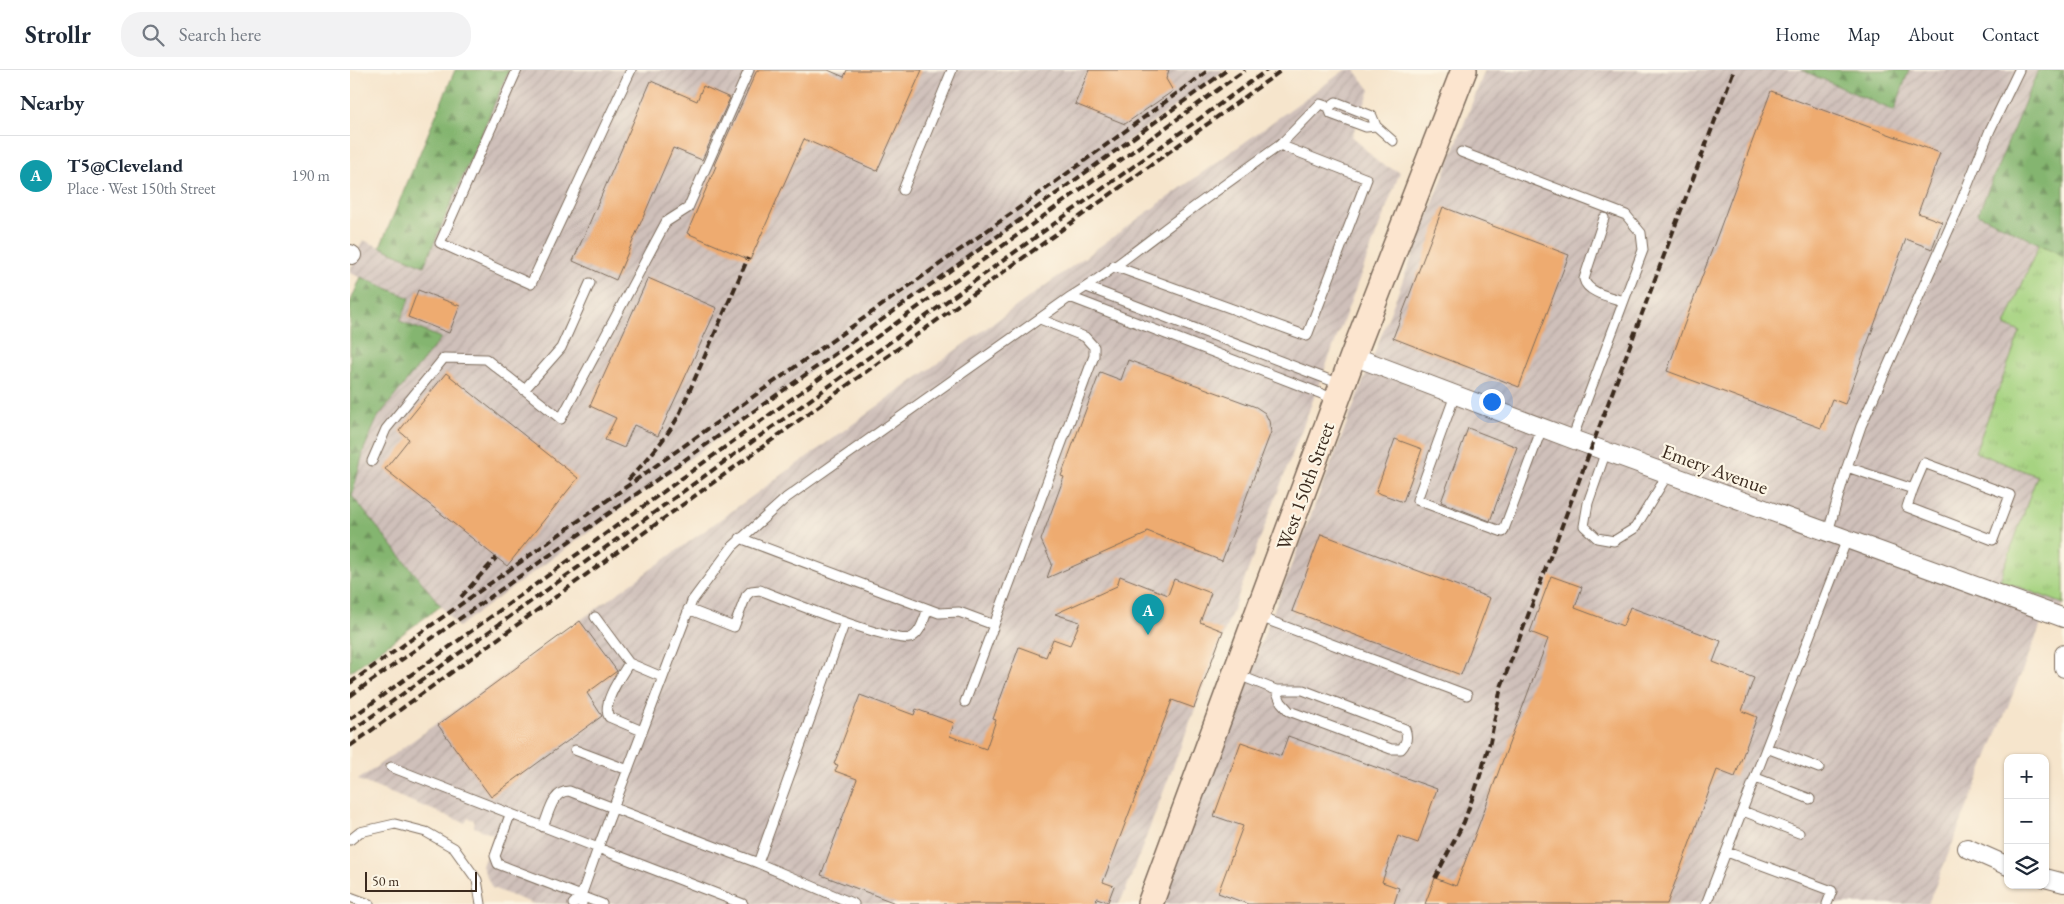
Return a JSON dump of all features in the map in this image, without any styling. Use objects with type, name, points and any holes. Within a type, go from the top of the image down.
[{"type":"main road","name":"West 150th Street","points":[[1150,904],[1353,356],[1464,70]]},
{"type":"street","name":"Emery Avenue","points":[[1353,356],[1542,428],[2064,618]]},
{"type":"street","points":[[2064,654],[2064,668]]},
{"type":"street","points":[[1967,848],[2004,864]]},
{"type":"street","points":[[2049,879],[2064,882]]},
{"type":"lane","points":[[517,70],[440,243],[531,284],[631,70]]},
{"type":"lane","points":[[372,461],[386,429],[444,358],[486,359],[561,419],[666,222],[688,208],[749,70]]},
{"type":"lane","points":[[903,190],[952,70]]},
{"type":"lane","points":[[1828,532],[1861,426],[1958,209],[1990,130],[2019,70]]},
{"type":"lane","points":[[573,904],[581,900],[598,848],[688,609],[702,586],[740,538],[786,498],[1070,297],[1087,287],[1280,144],[1320,104],[1329,107],[1331,114],[1366,128],[1376,126],[1393,141]]},
{"type":"lane","points":[[1114,266],[1307,336],[1367,179],[1280,144]]},
{"type":"lane","points":[[1461,152],[1626,215],[1641,232],[1643,250],[1572,439]]},
{"type":"lane","points":[[1604,218],[1584,279],[1590,289],[1624,301]]},
{"type":"lane","points":[[524,390],[561,348],[590,283]]},
{"type":"lane","points":[[1087,287],[1340,392]]},
{"type":"lane","points":[[1070,297],[1162,334],[1340,392]]},
{"type":"lane","points":[[965,702],[1094,356],[1094,347],[1085,337],[1040,319]]},
{"type":"lane","points":[[1162,334],[1167,319]]},
{"type":"lane","points":[[1455,395],[1417,500],[1503,532],[1542,428]]},
{"type":"lane","points":[[1606,451],[1588,503],[1584,526],[1597,538],[1614,541],[1635,528],[1668,474]]},
{"type":"lane","points":[[1924,463],[2010,495],[1993,540],[1907,507],[1913,488],[1924,463]]},
{"type":"lane","points":[[1847,467],[1913,488]]},
{"type":"lane","points":[[740,538],[939,614],[959,612],[994,625]]},
{"type":"lane","points":[[1706,904],[1847,539]]},
{"type":"lane","points":[[688,609],[734,627],[746,596],[751,590],[760,590],[845,622],[896,637],[910,638],[918,631],[928,609]]},
{"type":"lane","points":[[1257,616],[1467,695]]},
{"type":"lane","points":[[595,617],[629,663],[662,677]]},
{"type":"lane","points":[[758,863],[845,622]]},
{"type":"lane","points":[[629,663],[615,686],[606,713],[609,717],[642,731]]},
{"type":"lane","points":[[1236,674],[1276,690],[1303,690],[1405,729],[1408,736],[1406,744],[1401,749],[1391,749],[1289,710],[1281,702],[1276,690]]},
{"type":"lane","points":[[1767,748],[1819,768]]},
{"type":"lane","points":[[575,750],[628,770]]},
{"type":"lane","points":[[391,767],[543,828],[743,904]]},
{"type":"lane","points":[[1756,778],[1810,799]]},
{"type":"lane","points":[[543,828],[557,795],[562,791],[569,791],[758,863],[854,904]]},
{"type":"lane","points":[[1743,811],[1799,833]]},
{"type":"lane","points":[[510,815],[495,856],[498,864],[581,900],[602,904]]},
{"type":"lane","points":[[350,840],[360,832],[395,824],[426,832],[454,848],[477,880],[481,904]]},
{"type":"lane","points":[[1727,852],[1832,891],[1827,904]]},
{"type":"lane","points":[[350,896],[370,904]]},
{"type":"shaded area","points":[[509,70],[1225,70],[458,627],[352,496],[364,449],[378,417],[440,338],[400,321],[410,298],[350,273],[350,270],[363,240],[424,265]]},
{"type":"shaded area","points":[[1345,70],[1355,70],[1370,90],[1352,136],[1379,163],[1400,172],[1119,904],[534,904],[492,888],[482,866],[494,835],[474,827],[474,820],[468,818],[465,823],[358,780]]},
{"type":"shaded area","points":[[1485,70],[2038,70],[1978,214],[2064,256],[2064,605],[2042,622],[1928,904],[1159,904]]},
{"type":"green space","points":[[455,70],[509,70],[424,266],[380,247]]},
{"type":"green space","points":[[1802,70],[1909,70],[1894,111]]},
{"type":"green space","points":[[2038,70],[2064,70],[2064,256],[1978,214]]},
{"type":"green space","points":[[2039,244],[2064,256],[2064,604],[2000,580],[2037,476],[1975,452],[2020,332],[2005,325]]},
{"type":"green space","points":[[361,277],[410,298],[400,321],[441,338],[378,417],[364,449],[352,496],[441,606],[350,672],[350,303]]},
{"type":"building","points":[[757,70],[828,70],[844,77],[847,70],[922,70],[877,171],[804,139],[750,260],[687,233],[716,166],[714,165]]},
{"type":"building","points":[[1089,70],[1169,70],[1166,79],[1173,91],[1125,124],[1075,104]]},
{"type":"building","points":[[651,81],[697,101],[703,86],[730,98],[702,160],[673,148],[616,280],[573,261]]},
{"type":"building","points":[[1771,91],[1940,153],[1918,213],[1942,222],[1932,249],[1906,239],[1845,404],[1832,399],[1821,428],[1667,371]]},
{"type":"building","points":[[1443,207],[1569,255],[1519,387],[1393,338]]},
{"type":"building","points":[[648,278],[717,308],[658,436],[634,425],[624,448],[605,440],[616,418],[590,406]]},
{"type":"building","points":[[418,290],[460,306],[449,333],[408,317]]},
{"type":"building","points":[[1128,360],[1256,407],[1265,413],[1271,432],[1222,561],[1147,531],[1146,534],[1047,578],[1052,564],[1041,540],[1064,477],[1061,476],[1100,372],[1121,380]]},
{"type":"building","points":[[446,373],[578,478],[507,566],[385,469],[409,439],[399,431]]},
{"type":"building","points":[[1468,428],[1517,447],[1490,521],[1441,502]]},
{"type":"building","points":[[1395,439],[1422,449],[1403,502],[1376,492]]},
{"type":"building","points":[[1321,534],[1490,598],[1461,675],[1292,611]]},
{"type":"building","points":[[1120,576],[1168,595],[1174,579],[1211,593],[1200,622],[1223,631],[1194,708],[1172,700],[1103,882],[1114,886],[1108,902],[1097,898],[1095,904],[898,904],[821,875],[857,779],[835,771],[838,765],[834,764],[860,695],[914,715],[916,709],[954,723],[950,736],[986,749],[996,720],[993,719],[1019,647],[1046,657],[1053,639],[1070,645],[1080,622],[1055,614],[1117,586]]},
{"type":"building","points":[[1551,576],[1582,587],[1575,608],[1623,626],[1630,607],[1721,641],[1713,662],[1754,678],[1742,711],[1757,717],[1735,777],[1717,770],[1667,904],[1425,904],[1435,878],[1456,886],[1548,639],[1530,632]]},
{"type":"building","points":[[580,621],[617,671],[587,693],[602,716],[491,797],[438,725]]},
{"type":"building","points":[[1288,736],[1437,789],[1418,843],[1398,836],[1382,882],[1399,888],[1394,904],[1248,904],[1218,893],[1243,826],[1214,816],[1241,742],[1281,756]]},
{"type":"railway","points":[[350,683],[1047,188],[1209,70]]},
{"type":"railway","points":[[350,696],[832,356],[1227,70]]},
{"type":"railway","points":[[350,719],[1245,70]]},
{"type":"railway","points":[[350,732],[1267,70]]},
{"type":"railway","points":[[350,746],[1282,70]]},
{"type":"railway","points":[[1435,878],[1464,822],[1490,742],[1501,687],[1734,70]]},
{"type":"railway","points":[[628,480],[655,450],[678,417],[748,258]]},
{"type":"railway","points":[[461,597],[496,558]]},
{"type":"place","name":"T5@Cleveland","points":[[1148,635]]}]
